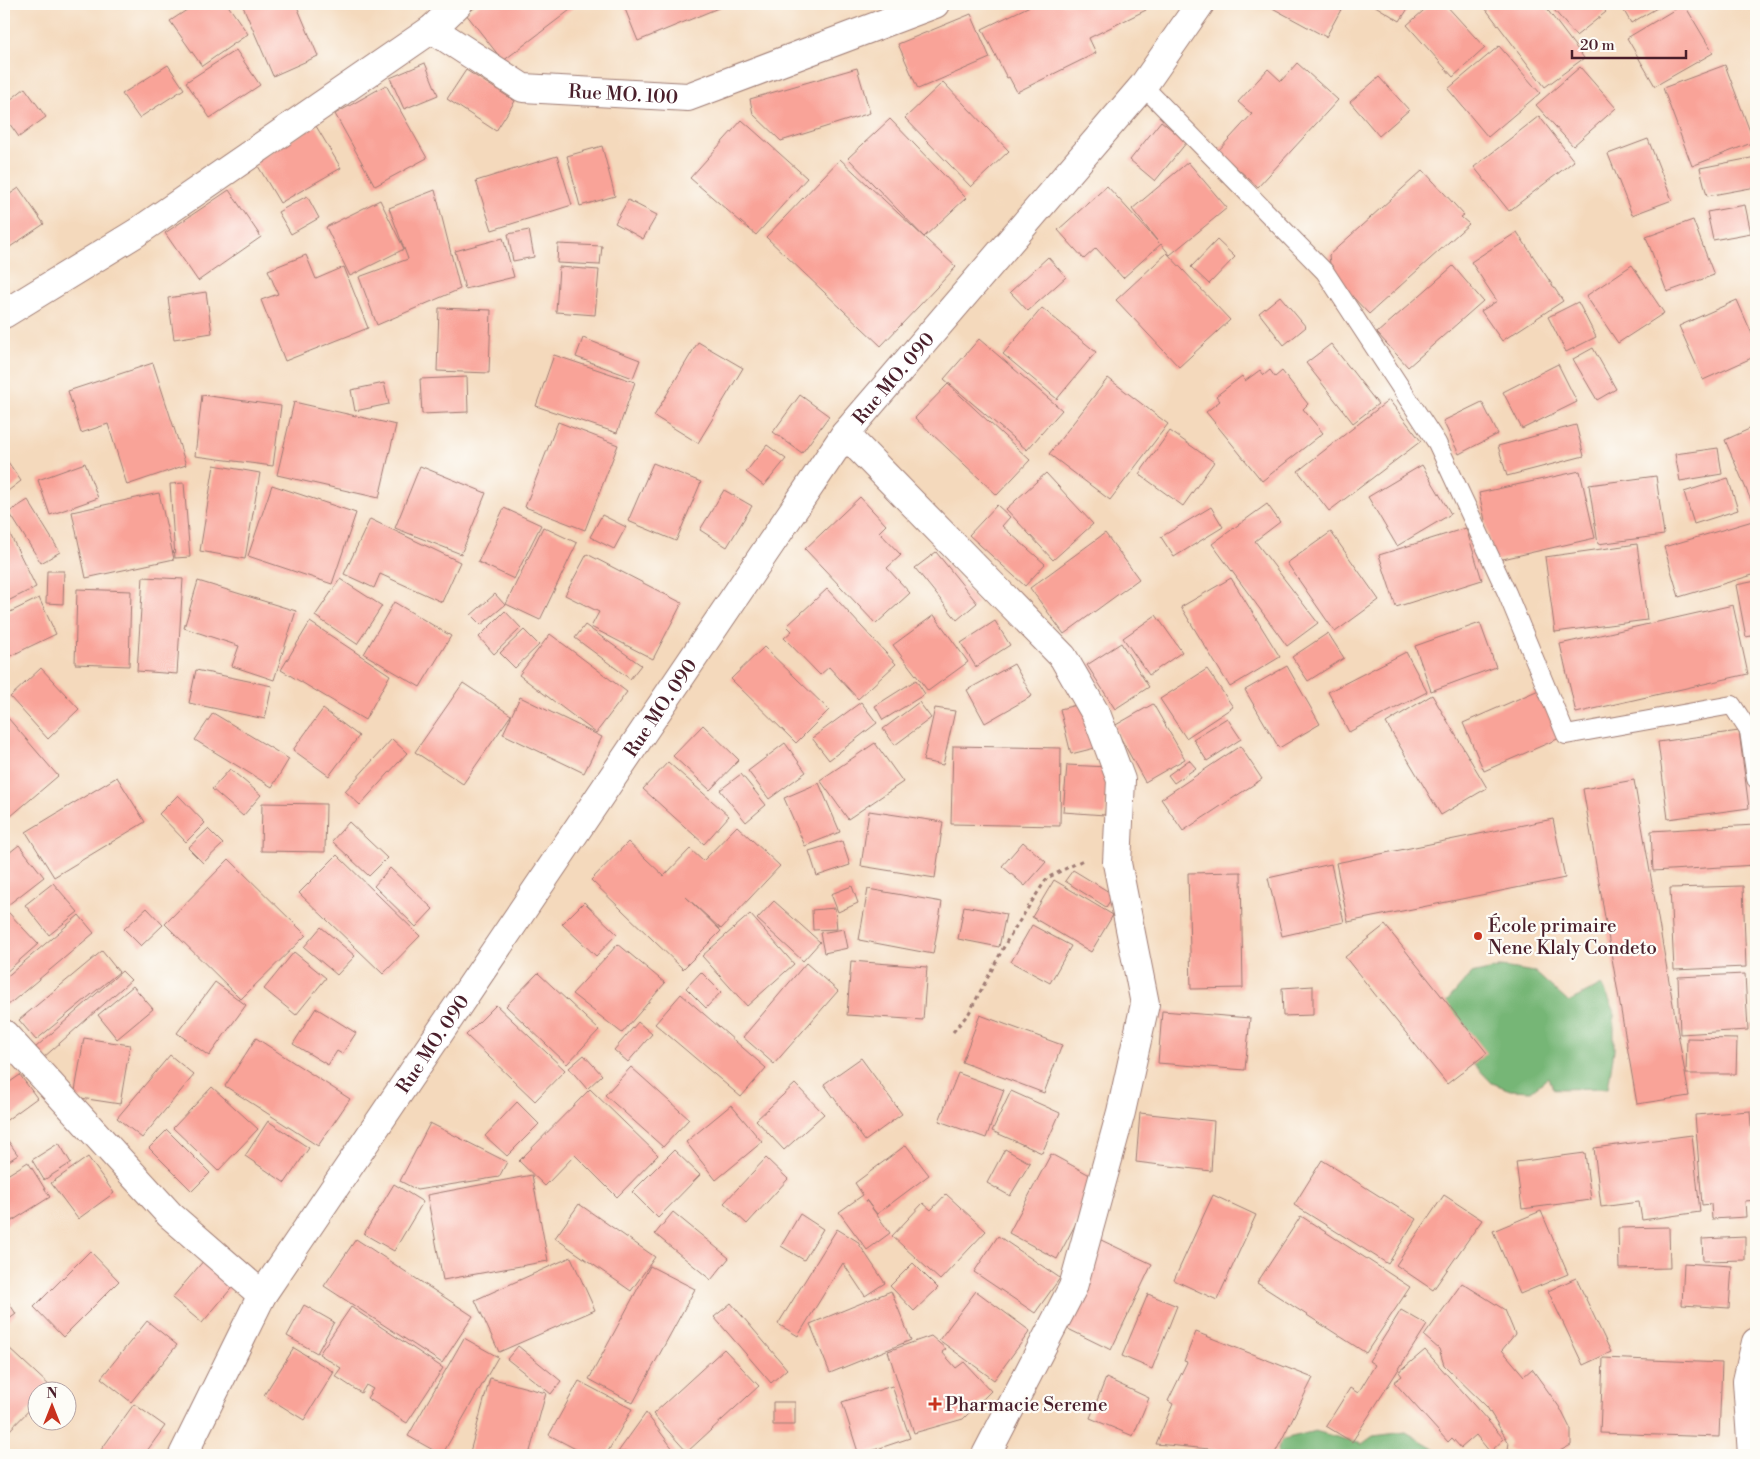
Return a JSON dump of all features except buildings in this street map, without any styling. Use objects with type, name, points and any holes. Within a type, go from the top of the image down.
[{"type":"street","points":[[4,314],[136,234],[432,29],[458,4]]},
{"type":"street","name":"Rue MO. 100","points":[[432,29],[522,88],[688,97],[935,4]]},
{"type":"street","name":"Rue MO. 090","points":[[183,1455],[262,1295],[845,434],[1143,86],[1200,4]]},
{"type":"street","points":[[845,434],[1064,657],[1097,716],[1121,780],[1117,863],[1145,1004],[1121,1112],[1073,1287],[986,1455]]},
{"type":"street","points":[[4,1034],[170,1216],[262,1295]]},
{"type":"street","points":[[1752,1455],[1747,1381],[1756,1342]]},
{"type":"lane","points":[[1143,86],[1325,272],[1437,442],[1507,593],[1566,734],[1732,705],[1749,731],[1756,779]]},
{"type":"path","points":[[952,1032],[969,1013],[1008,939],[1047,878],[1080,861],[1118,854]]},
{"type":"green space","points":[[1502,967],[1535,972],[1568,1002],[1602,985],[1614,1010],[1614,1050],[1608,1088],[1553,1089],[1549,1077],[1531,1091],[1510,1090],[1492,1083],[1470,1060],[1428,1023],[1471,974]]},
{"type":"green space","points":[[1315,1431],[1362,1444],[1373,1436],[1406,1432],[1439,1451],[1439,1455],[1277,1455],[1280,1440]]},
{"type":"place","name":"École primaire Nene Klaly Condeto","points":[[1478,936]]},
{"type":"place","name":"Pharmacie Sereme","points":[[935,1404]]}]
